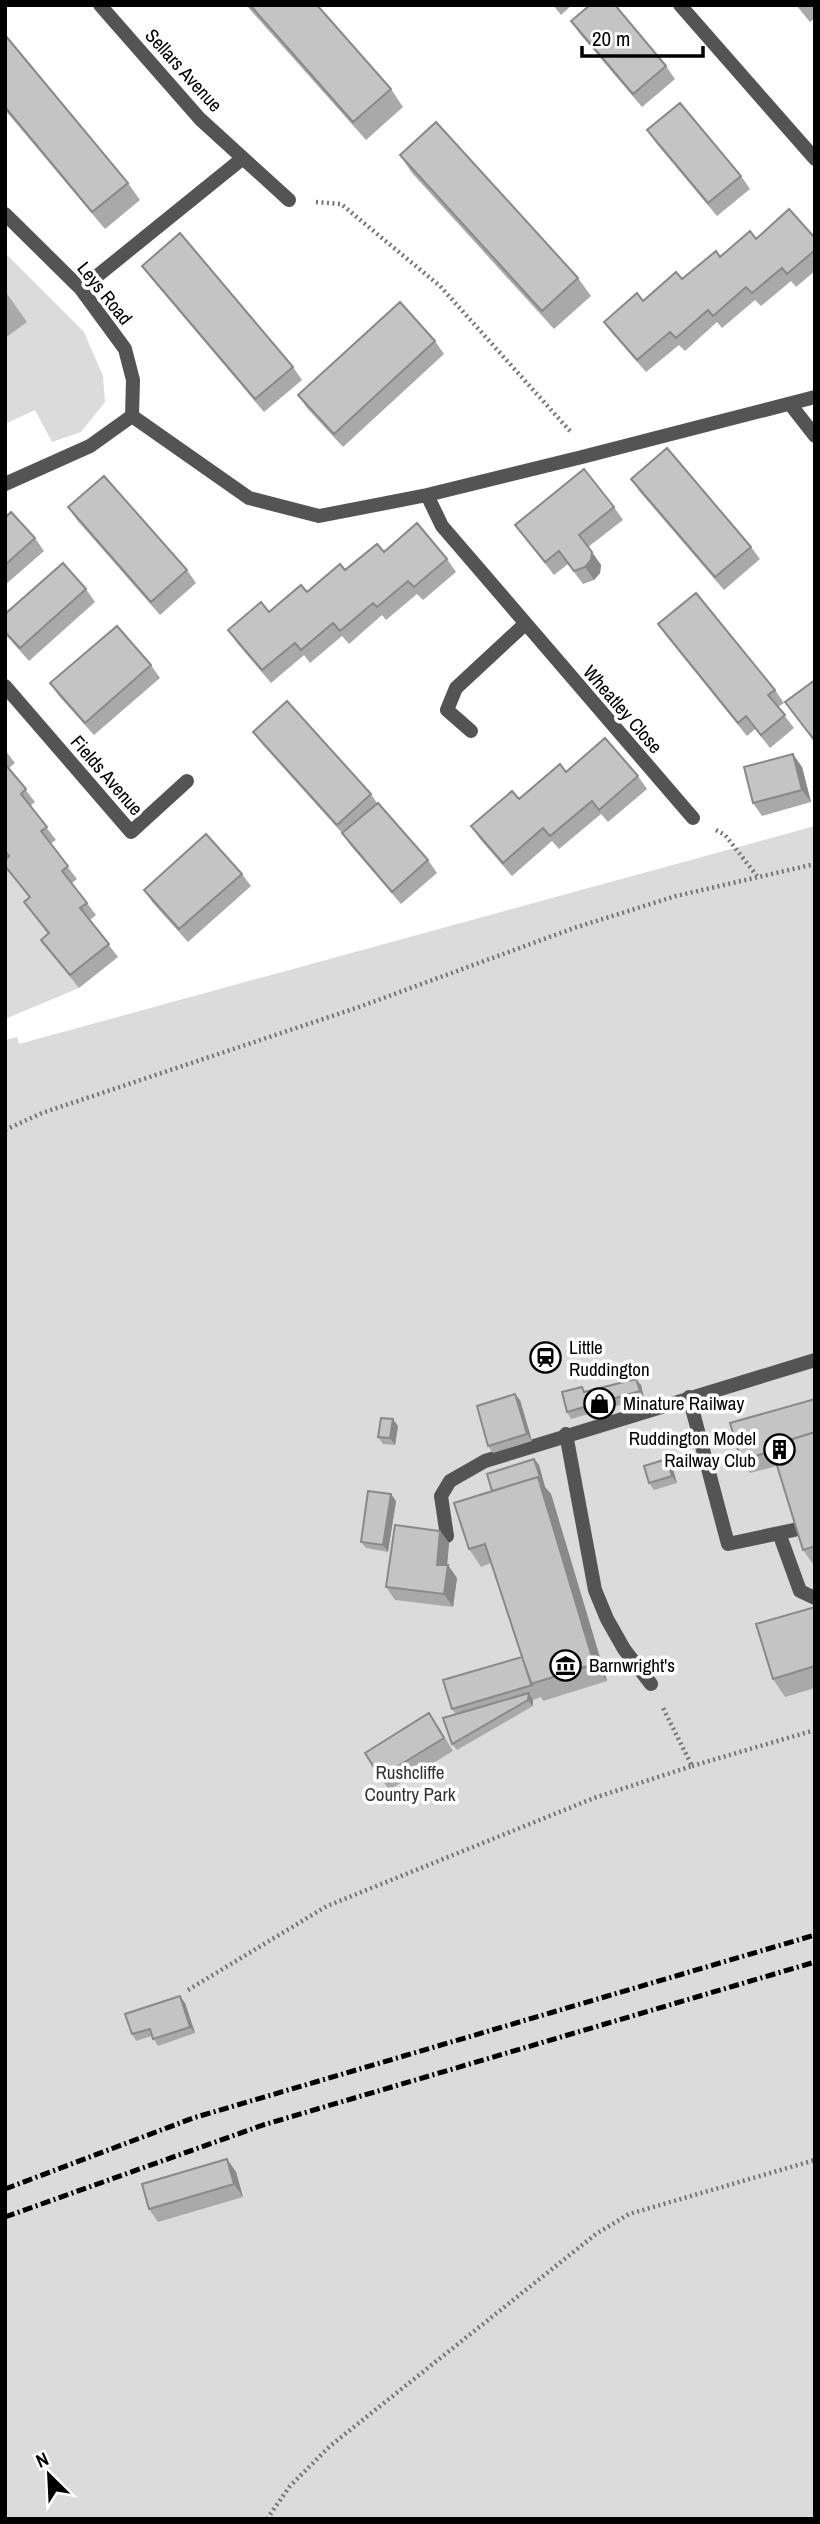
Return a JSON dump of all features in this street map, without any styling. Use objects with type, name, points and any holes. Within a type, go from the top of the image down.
[{"type":"street","name":"Sellars Avenue","points":[[100,5],[200,119],[289,200]]},
{"type":"street","points":[[680,5],[815,159]]},
{"type":"street","points":[[81,289],[243,158]]},
{"type":"street","name":"Leys Road","points":[[5,214],[81,289],[125,349],[133,380],[132,416]]},
{"type":"street","points":[[5,484],[90,446],[132,416],[249,498],[319,516],[427,495],[815,397]]},
{"type":"street","points":[[790,404],[815,436]]},
{"type":"street","name":"Wheatley Close","points":[[427,495],[442,526],[693,818]]},
{"type":"street","points":[[471,731],[447,710],[456,688],[524,624]]},
{"type":"street","name":"Fields Avenue","points":[[5,687],[131,832],[187,781]]},
{"type":"street","points":[[447,1536],[441,1496],[450,1481],[485,1461],[566,1434],[815,1360]]},
{"type":"street","points":[[689,1397],[728,1544],[803,1528]]},
{"type":"street","points":[[566,1434],[596,1590],[607,1619],[624,1648],[651,1684]]},
{"type":"street","points":[[779,1533],[800,1591],[815,1598]]},
{"type":"path","points":[[289,200],[341,204],[440,286],[572,435],[582,457]]},
{"type":"path","points":[[693,818],[725,835],[757,876]]},
{"type":"path","points":[[5,1130],[42,1114],[359,1007],[574,928],[676,896],[815,863]]},
{"type":"path","points":[[651,1684],[692,1766]]},
{"type":"path","points":[[188,1990],[327,1906],[594,1798],[815,1730]]},
{"type":"path","points":[[267,2519],[290,2486],[330,2446],[596,2234],[629,2214],[815,2160]]},
{"type":"green space","points":[[5,253],[84,332],[103,376],[105,402],[81,432],[52,442],[35,410],[5,424]]},
{"type":"green space","name":"Rushcliffe Country Park","points":[[815,826],[815,2519],[5,2519],[5,1040],[17,1037],[19,1044]]},
{"type":"green space","points":[[5,852],[18,869],[12,875],[39,909],[79,988],[5,1019]]},
{"type":"building","points":[[250,5],[317,5],[391,89],[353,122]]},
{"type":"building","points":[[590,5],[615,5],[666,66],[633,94],[571,21]]},
{"type":"building","points":[[5,35],[128,183],[92,212],[5,107]]},
{"type":"building","points":[[680,103],[741,176],[708,203],[647,130]]},
{"type":"building","points":[[436,122],[578,278],[542,311],[400,155]]},
{"type":"building","points":[[789,209],[815,238],[815,250],[787,274],[782,268],[752,293],[746,287],[713,316],[708,310],[676,338],[670,332],[637,360],[604,322],[637,293],[643,301],[676,272],[682,279],[716,251],[720,257],[750,231],[756,239]]},
{"type":"building","points":[[180,233],[293,367],[255,399],[142,266]]},
{"type":"building","points":[[400,302],[435,341],[334,434],[298,395]]},
{"type":"building","points":[[667,448],[751,547],[715,577],[631,479]]},
{"type":"building","points":[[584,469],[614,507],[579,535],[592,552],[591,560],[585,567],[574,571],[559,551],[545,562],[515,525]]},
{"type":"building","points":[[104,476],[187,570],[151,602],[68,507]]},
{"type":"building","points":[[11,512],[35,538],[5,565],[5,518]]},
{"type":"building","points":[[417,523],[447,559],[414,587],[408,581],[377,607],[373,603],[340,631],[333,623],[301,650],[295,643],[262,670],[228,630],[261,602],[269,612],[301,585],[307,592],[340,564],[345,570],[377,544],[384,552]]},
{"type":"building","points":[[63,563],[86,589],[20,648],[5,632],[5,614]]},
{"type":"building","points":[[696,593],[775,690],[768,695],[785,715],[761,735],[746,716],[738,723],[658,624]]},
{"type":"building","points":[[117,626],[151,665],[85,723],[50,683]]},
{"type":"building","points":[[815,680],[815,741],[785,702]]},
{"type":"building","points":[[287,701],[371,794],[337,825],[253,732]]},
{"type":"building","points":[[605,738],[638,776],[599,810],[592,801],[550,836],[543,828],[503,863],[471,826],[512,791],[519,799],[560,764],[566,772]]},
{"type":"building","points":[[793,754],[802,790],[753,803],[744,767]]},
{"type":"building","points":[[5,764],[26,789],[21,794],[47,827],[41,831],[68,866],[62,871],[87,903],[80,908],[109,944],[70,975],[41,940],[49,933],[24,902],[30,897],[5,866],[5,860],[9,856],[5,851]]},
{"type":"building","points":[[378,803],[428,860],[392,892],[342,833]]},
{"type":"building","points":[[206,834],[242,874],[179,929],[144,890]]},
{"type":"building","points":[[636,1379],[640,1391],[567,1412],[562,1392],[582,1387],[584,1392]]},
{"type":"building","points":[[515,1394],[527,1434],[488,1446],[477,1406]]},
{"type":"building","points":[[815,1399],[815,1432],[771,1446],[773,1451],[741,1460],[730,1423]]},
{"type":"building","points":[[381,1418],[393,1419],[390,1438],[378,1437]]},
{"type":"building","points":[[815,1432],[815,1546],[803,1550],[771,1446]]},
{"type":"building","points":[[534,1459],[541,1480],[538,1477],[492,1491],[487,1474]]},
{"type":"building","points":[[667,1459],[672,1476],[649,1483],[644,1466]]},
{"type":"building","points":[[538,1477],[594,1664],[531,1684],[485,1544],[469,1549],[454,1503]]},
{"type":"building","points":[[368,1491],[391,1494],[383,1545],[361,1542]]},
{"type":"building","points":[[395,1525],[440,1531],[437,1565],[448,1565],[444,1594],[386,1587]]},
{"type":"building","points":[[815,1607],[815,1666],[773,1679],[756,1624]]},
{"type":"building","points":[[522,1657],[532,1685],[452,1709],[443,1680]]},
{"type":"building","points":[[529,1693],[528,1700],[452,1744],[443,1718]]},
{"type":"building","points":[[429,1713],[444,1738],[380,1777],[365,1753]]},
{"type":"building","points":[[180,1996],[190,2027],[153,2039],[150,2029],[132,2034],[125,2014]]},
{"type":"building","points":[[227,2159],[234,2184],[149,2209],[142,2184]]},
{"type":"railway","points":[[5,2189],[193,2118],[815,1935]]},
{"type":"railway","points":[[5,2217],[263,2125],[815,1962]]},
{"type":"place","name":"Little Ruddington","points":[[546,1358]]},
{"type":"place","name":"Minature Railway","points":[[600,1403]]},
{"type":"place","name":"Ruddington Model Railway Club","points":[[779,1449]]},
{"type":"place","name":"Barnwright's","points":[[566,1665]]}]
